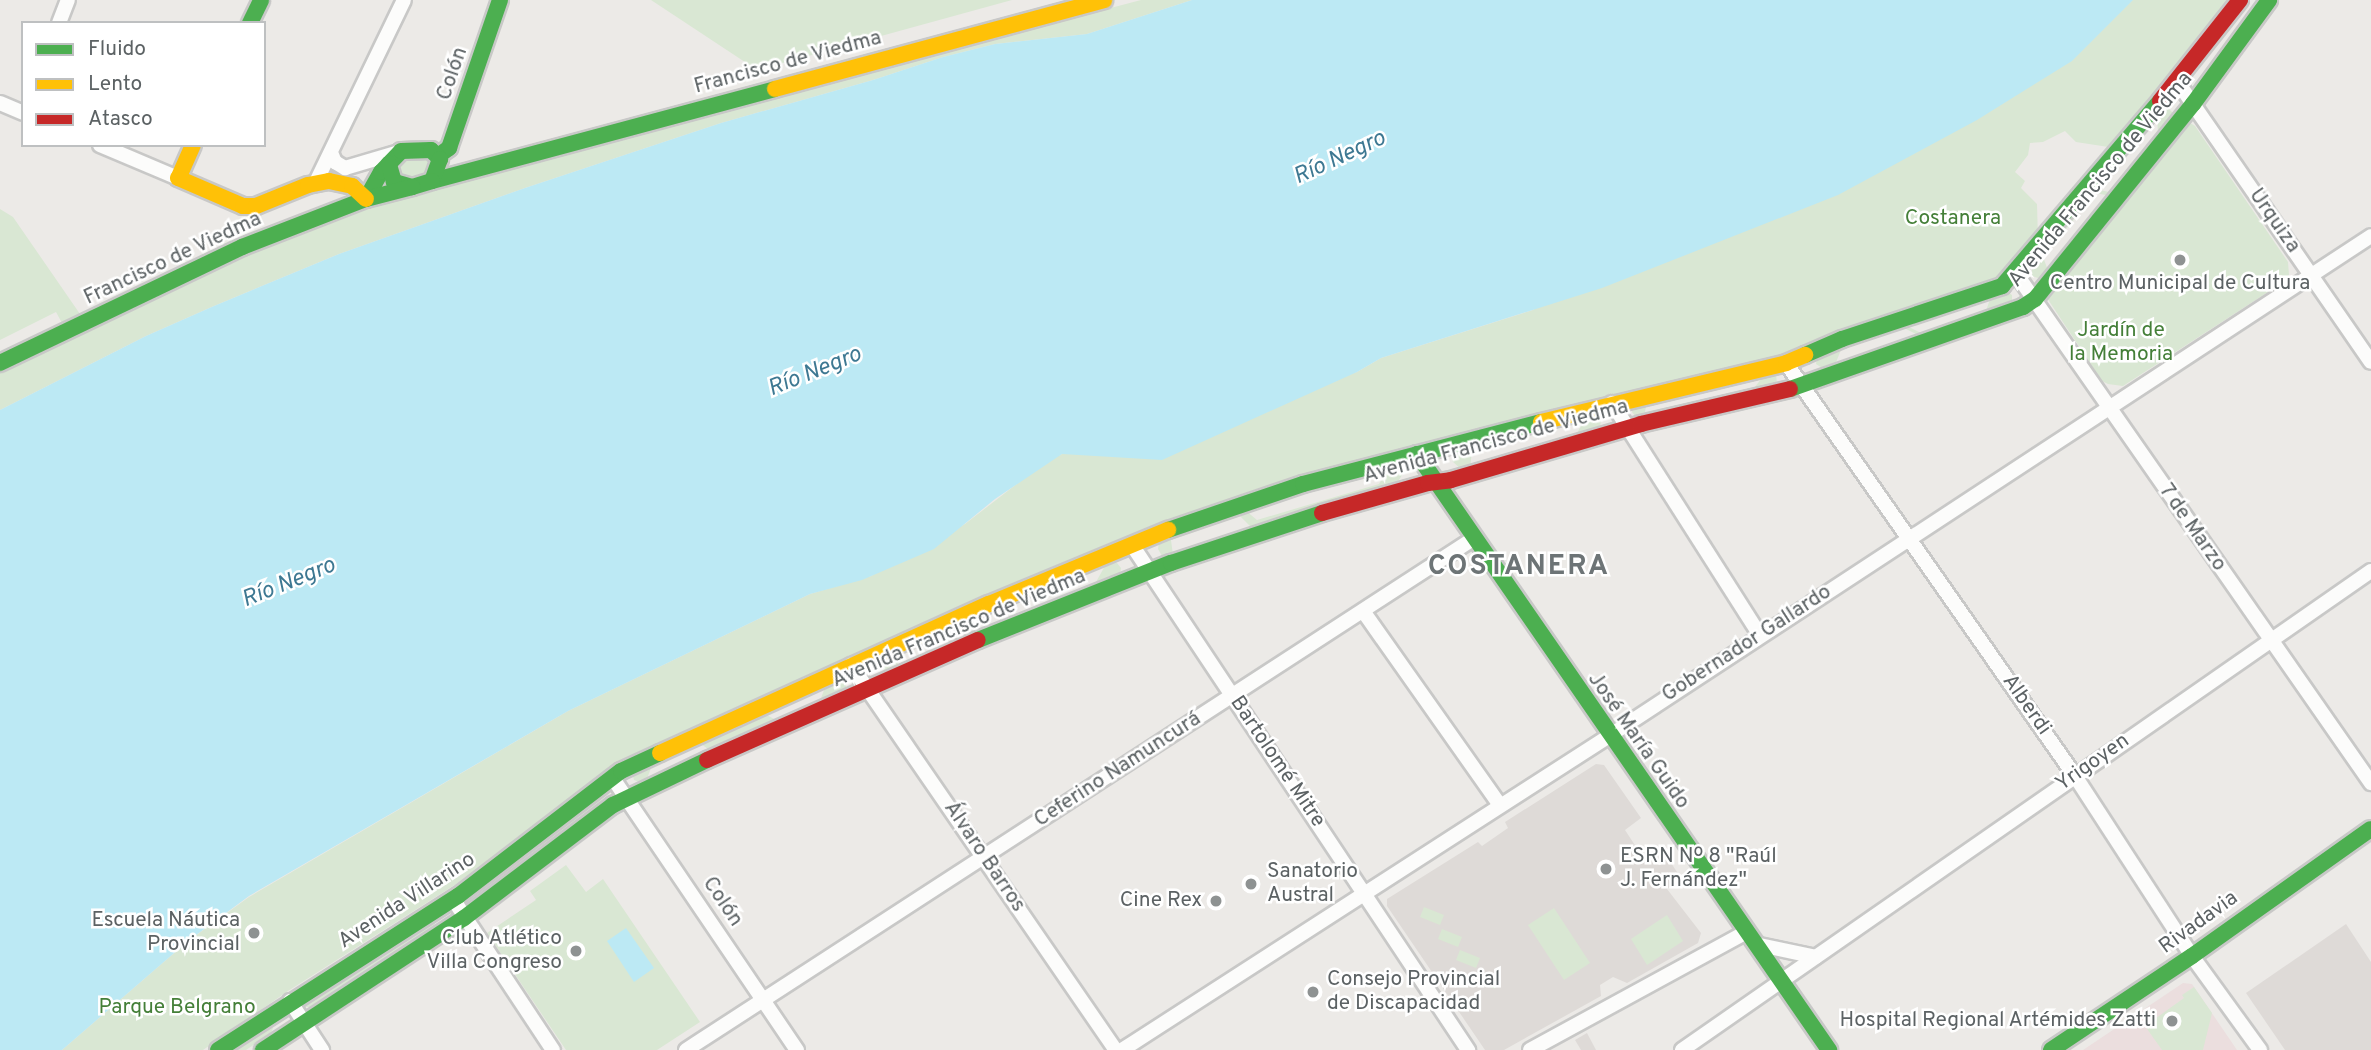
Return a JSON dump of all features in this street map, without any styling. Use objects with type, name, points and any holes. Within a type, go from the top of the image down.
[{"type":"main road","points":[[251,21],[261,0]]},
{"type":"main road","name":"Colón","points":[[439,158],[449,148],[500,0]]},
{"type":"main road","name":"Francisco de Viedma","points":[[0,363],[242,247],[366,199],[1104,0]]},
{"type":"main road","name":"Avenida Francisco de Viedma","points":[[612,777],[851,665],[1132,545],[1303,484],[1612,402],[1786,363],[1812,350],[2002,286],[2177,81],[2240,0]]},
{"type":"main road","name":"Avenida Francisco de Viedma","points":[[627,798],[713,756],[1009,627],[1150,572],[1324,512],[1451,480],[1628,428],[1804,386],[2023,307],[2035,299],[2193,104],[2269,0]]},
{"type":"main road","points":[[192,147],[178,178],[247,207],[256,206],[316,182],[344,183],[366,199],[401,151]]},
{"type":"main road","name":"Francisco de Viedma","points":[[401,151],[425,149],[439,158],[484,166]]},
{"type":"main road","points":[[432,181],[439,158]]},
{"type":"main road","points":[[389,164],[394,182],[412,187]]},
{"type":"main road","name":"José María Guido","points":[[1417,454],[1609,736],[1829,1050]]},
{"type":"main road","name":"Avenida Villarino","points":[[218,1050],[290,1001],[453,899],[612,777]]},
{"type":"main road","name":"Avenida Villarino","points":[[263,1050],[464,918],[613,805],[627,798]]},
{"type":"main road","name":"Rivadavia","points":[[2051,1050],[2192,956],[2371,829]]},
{"type":"street","points":[[60,21],[68,0]]},
{"type":"street","points":[[316,182],[332,155],[404,0]]},
{"type":"street","name":"Urquiza","points":[[2177,81],[2371,362]]},
{"type":"street","points":[[0,103],[21,112]]},
{"type":"street","points":[[105,147],[178,178]]},
{"type":"street","points":[[332,155],[335,162],[345,168],[401,151]]},
{"type":"street","name":"Gobernador Gallardo","points":[[1122,1050],[1609,736],[2371,236]]},
{"type":"street","name":"7 de Marzo","points":[[2015,272],[2371,783]]},
{"type":"street","name":"Alberdi","points":[[1786,363],[2075,776],[2192,956],[2260,1050]]},
{"type":"street","points":[[1612,402],[1760,635]]},
{"type":"street","name":"Ceferino Namuncurá","points":[[686,1050],[1473,539]]},
{"type":"street","name":"Bartolomé Mitre","points":[[1132,545],[1468,1050]]},
{"type":"street","name":"Yrigoyen","points":[[1682,1050],[2371,571]]},
{"type":"street","points":[[1363,611],[1500,805]]},
{"type":"street","name":"Álvaro Barros","points":[[851,665],[1116,1050]]},
{"type":"street","name":"Colón","points":[[612,777],[797,1050]]},
{"type":"street","points":[[453,899],[553,1050]]},
{"type":"street","points":[[1530,1050],[1751,938],[1816,957]]},
{"type":"street","points":[[290,1001],[322,1050]]},
{"type":"shaded area","points":[[1596,764],[1604,765],[1641,818],[1625,830],[1644,859],[1661,848],[1681,878],[1667,889],[1701,933],[1698,943],[1627,983],[1613,977],[1600,985],[1601,996],[1504,1050],[1485,1050],[1387,906],[1387,899],[1478,842],[1482,846],[1508,828],[1505,822]]},
{"type":"shaded area","points":[[2346,924],[2371,962],[2371,1050],[2285,1050],[2246,993]]},
{"type":"shaded area","name":"Hospital Regional Artémides Zatti","points":[[2183,983],[2192,984],[2237,1050],[2083,1050]]},
{"type":"shaded area","points":[[1587,1033],[1596,1050],[1581,1050],[1575,1040]]},
{"type":"green space","points":[[651,0],[1012,0],[757,70]]},
{"type":"green space","points":[[1141,0],[1192,0],[1087,34],[995,44],[943,57],[721,123],[525,188],[339,254],[214,306],[146,336],[0,410],[0,372],[110,317],[249,253],[332,221],[415,192]]},
{"type":"green space","name":"Costanera","points":[[2095,0],[2234,0],[2115,148],[2076,142],[2065,131],[2043,142],[2030,143],[2028,155],[2015,172],[2025,181],[2021,188],[2037,204],[2038,239],[2001,281],[1784,356],[1301,478],[622,760],[456,884],[288,991],[203,1050],[62,1050],[188,941],[249,897],[568,711],[810,594],[871,576],[965,524],[1044,463],[1062,454],[1357,372],[1381,358],[1533,310],[1592,262]]},
{"type":"green space","points":[[2167,107],[2174,114],[2110,196],[2096,193],[2043,257],[2049,273],[2044,280],[2032,276],[2032,263],[2095,189],[2109,192],[2158,134],[2157,114]]},
{"type":"green space","name":"Jardín de la Memoria","points":[[2187,121],[2195,126],[2288,262],[2289,275],[2285,281],[2123,386],[2108,384],[2102,381],[2047,298]]},
{"type":"green space","points":[[420,154],[432,163],[424,176],[401,178],[397,163]]},
{"type":"green space","points":[[0,209],[13,217],[80,314],[62,323],[56,312],[0,340]]},
{"type":"green space","points":[[2008,292],[2012,295],[2012,302],[1920,336],[1904,328],[1841,350],[1834,367],[1827,371],[1816,364],[1817,358],[1903,324],[1921,333],[1986,311],[1991,296]]},
{"type":"green space","points":[[1766,373],[1776,374],[1777,384],[1635,416],[1632,412],[1633,406],[1647,400],[1645,412],[1754,388]]},
{"type":"green space","points":[[1598,415],[1601,420],[1600,428],[1574,439],[1584,420],[1472,451],[1470,468],[1462,470],[1452,461],[1458,450]]},
{"type":"green space","points":[[1389,466],[1401,467],[1404,472],[1397,483],[1252,528],[1240,516],[1171,540],[1173,555],[1162,556],[1158,549],[1159,542],[1245,510],[1257,520],[1379,484]]},
{"type":"green space","points":[[1117,563],[1121,568],[1120,574],[1004,623],[993,613],[902,652],[896,669],[885,671],[881,666],[881,661],[994,609],[1006,619],[1096,582],[1106,564]]},
{"type":"green space","points":[[841,678],[846,682],[846,689],[820,701],[827,682]]},
{"type":"green space","points":[[818,702],[711,751],[701,744],[651,768],[645,784],[634,780],[633,776],[761,712],[776,720]]},
{"type":"green space","points":[[600,798],[602,802],[468,901],[468,899]]},
{"type":"green space","name":"Club Atlético Villa Congreso","points":[[566,865],[586,892],[603,879],[700,1022],[657,1050],[566,1050],[487,933],[536,900],[530,891]]},
{"type":"green space","points":[[1424,907],[1444,915],[1440,925],[1420,917]]},
{"type":"green space","points":[[1554,908],[1590,963],[1564,980],[1528,925]]},
{"type":"green space","points":[[1667,915],[1683,941],[1647,965],[1631,939]]},
{"type":"green space","points":[[434,921],[435,927],[310,1007],[305,1007],[306,1002]]},
{"type":"green space","points":[[1442,929],[1462,937],[1458,947],[1438,939]]},
{"type":"green space","points":[[1460,950],[1480,958],[1476,968],[1456,960]]},
{"type":"green space","points":[[1478,971],[1498,979],[1495,989],[1474,981]]},
{"type":"green space","points":[[2194,987],[2212,1013],[2203,1050],[2162,1050],[2145,1026],[2184,998],[2182,995]]},
{"type":"green space","points":[[268,1028],[273,1028],[271,1033],[246,1050],[235,1050]]},
{"type":"water","name":"Río Negro","points":[[1192,0],[2133,0],[2072,61],[1977,120],[1838,195],[1602,288],[1381,358],[1357,372],[1162,460],[1062,454],[995,499],[934,549],[862,580],[810,594],[568,711],[249,896],[188,941],[62,1050],[0,1050],[0,410],[146,336],[214,306],[339,254],[525,188],[721,123],[943,57],[995,44],[1087,34]]},
{"type":"water","points":[[626,928],[654,968],[634,982],[607,941]]},
{"type":"traffic: fast","points":[[251,21],[261,0]]},
{"type":"traffic: fast","points":[[438,156],[449,148],[500,0]]},
{"type":"traffic: fast","points":[[1790,389],[2023,307],[2035,299],[2193,104],[2269,0]]},
{"type":"traffic: fast","points":[[432,181],[775,89]]},
{"type":"traffic: fast","points":[[1805,355],[1842,339],[2002,286],[2160,101]]},
{"type":"traffic: fast","points":[[366,199],[381,172],[401,151],[431,150],[440,159],[432,181],[412,187],[394,182],[389,164]]},
{"type":"traffic: fast","points":[[0,363],[242,247],[366,199],[412,187]]},
{"type":"traffic: fast","points":[[1168,530],[1303,484],[1541,422]]},
{"type":"traffic: fast","points":[[1417,454],[1829,1050]]},
{"type":"traffic: fast","points":[[978,640],[1171,563],[1322,513]]},
{"type":"traffic: fast","points":[[218,1050],[458,896],[621,771],[660,753]]},
{"type":"traffic: fast","points":[[263,1050],[464,918],[613,805],[707,760]]},
{"type":"traffic: fast","points":[[2051,1050],[2192,956],[2371,829]]},
{"type":"traffic: slow","points":[[775,89],[1104,0]]},
{"type":"traffic: slow","points":[[192,147],[178,178],[243,206],[256,206],[308,185],[329,181],[352,186],[366,199]]},
{"type":"traffic: slow","points":[[1541,422],[1786,363],[1805,355]]},
{"type":"traffic: slow","points":[[660,753],[989,604],[1168,530]]},
{"type":"traffic: jam","points":[[2160,101],[2240,0]]},
{"type":"traffic: jam","points":[[1322,513],[1428,483],[1451,480],[1641,424],[1790,389]]},
{"type":"traffic: jam","points":[[707,760],[978,640]]},
{"type":"place","name":"Centro Municipal de Cultura","points":[[2180,260]]},
{"type":"place","name":"ESRN Nº 8 \"Raúl J. Fernández\"","points":[[1606,869]]},
{"type":"place","name":"Sanatorio Austral","points":[[1251,884]]},
{"type":"place","name":"Cine Rex","points":[[1216,901]]},
{"type":"place","name":"Escuela Náutica Provincial","points":[[254,933]]},
{"type":"place","name":"Club Atlético Villa Congreso","points":[[576,951]]},
{"type":"place","name":"Consejo Provincial de Discapacidad","points":[[1313,992]]},
{"type":"place","name":"Hospital Regional Artémides Zatti","points":[[2172,1021]]},
{"type":"district","name":"COSTANERA","points":[[1519,567]]},
{"type":"park label","name":"Parque Belgrano","points":[[177,1008]]}]
